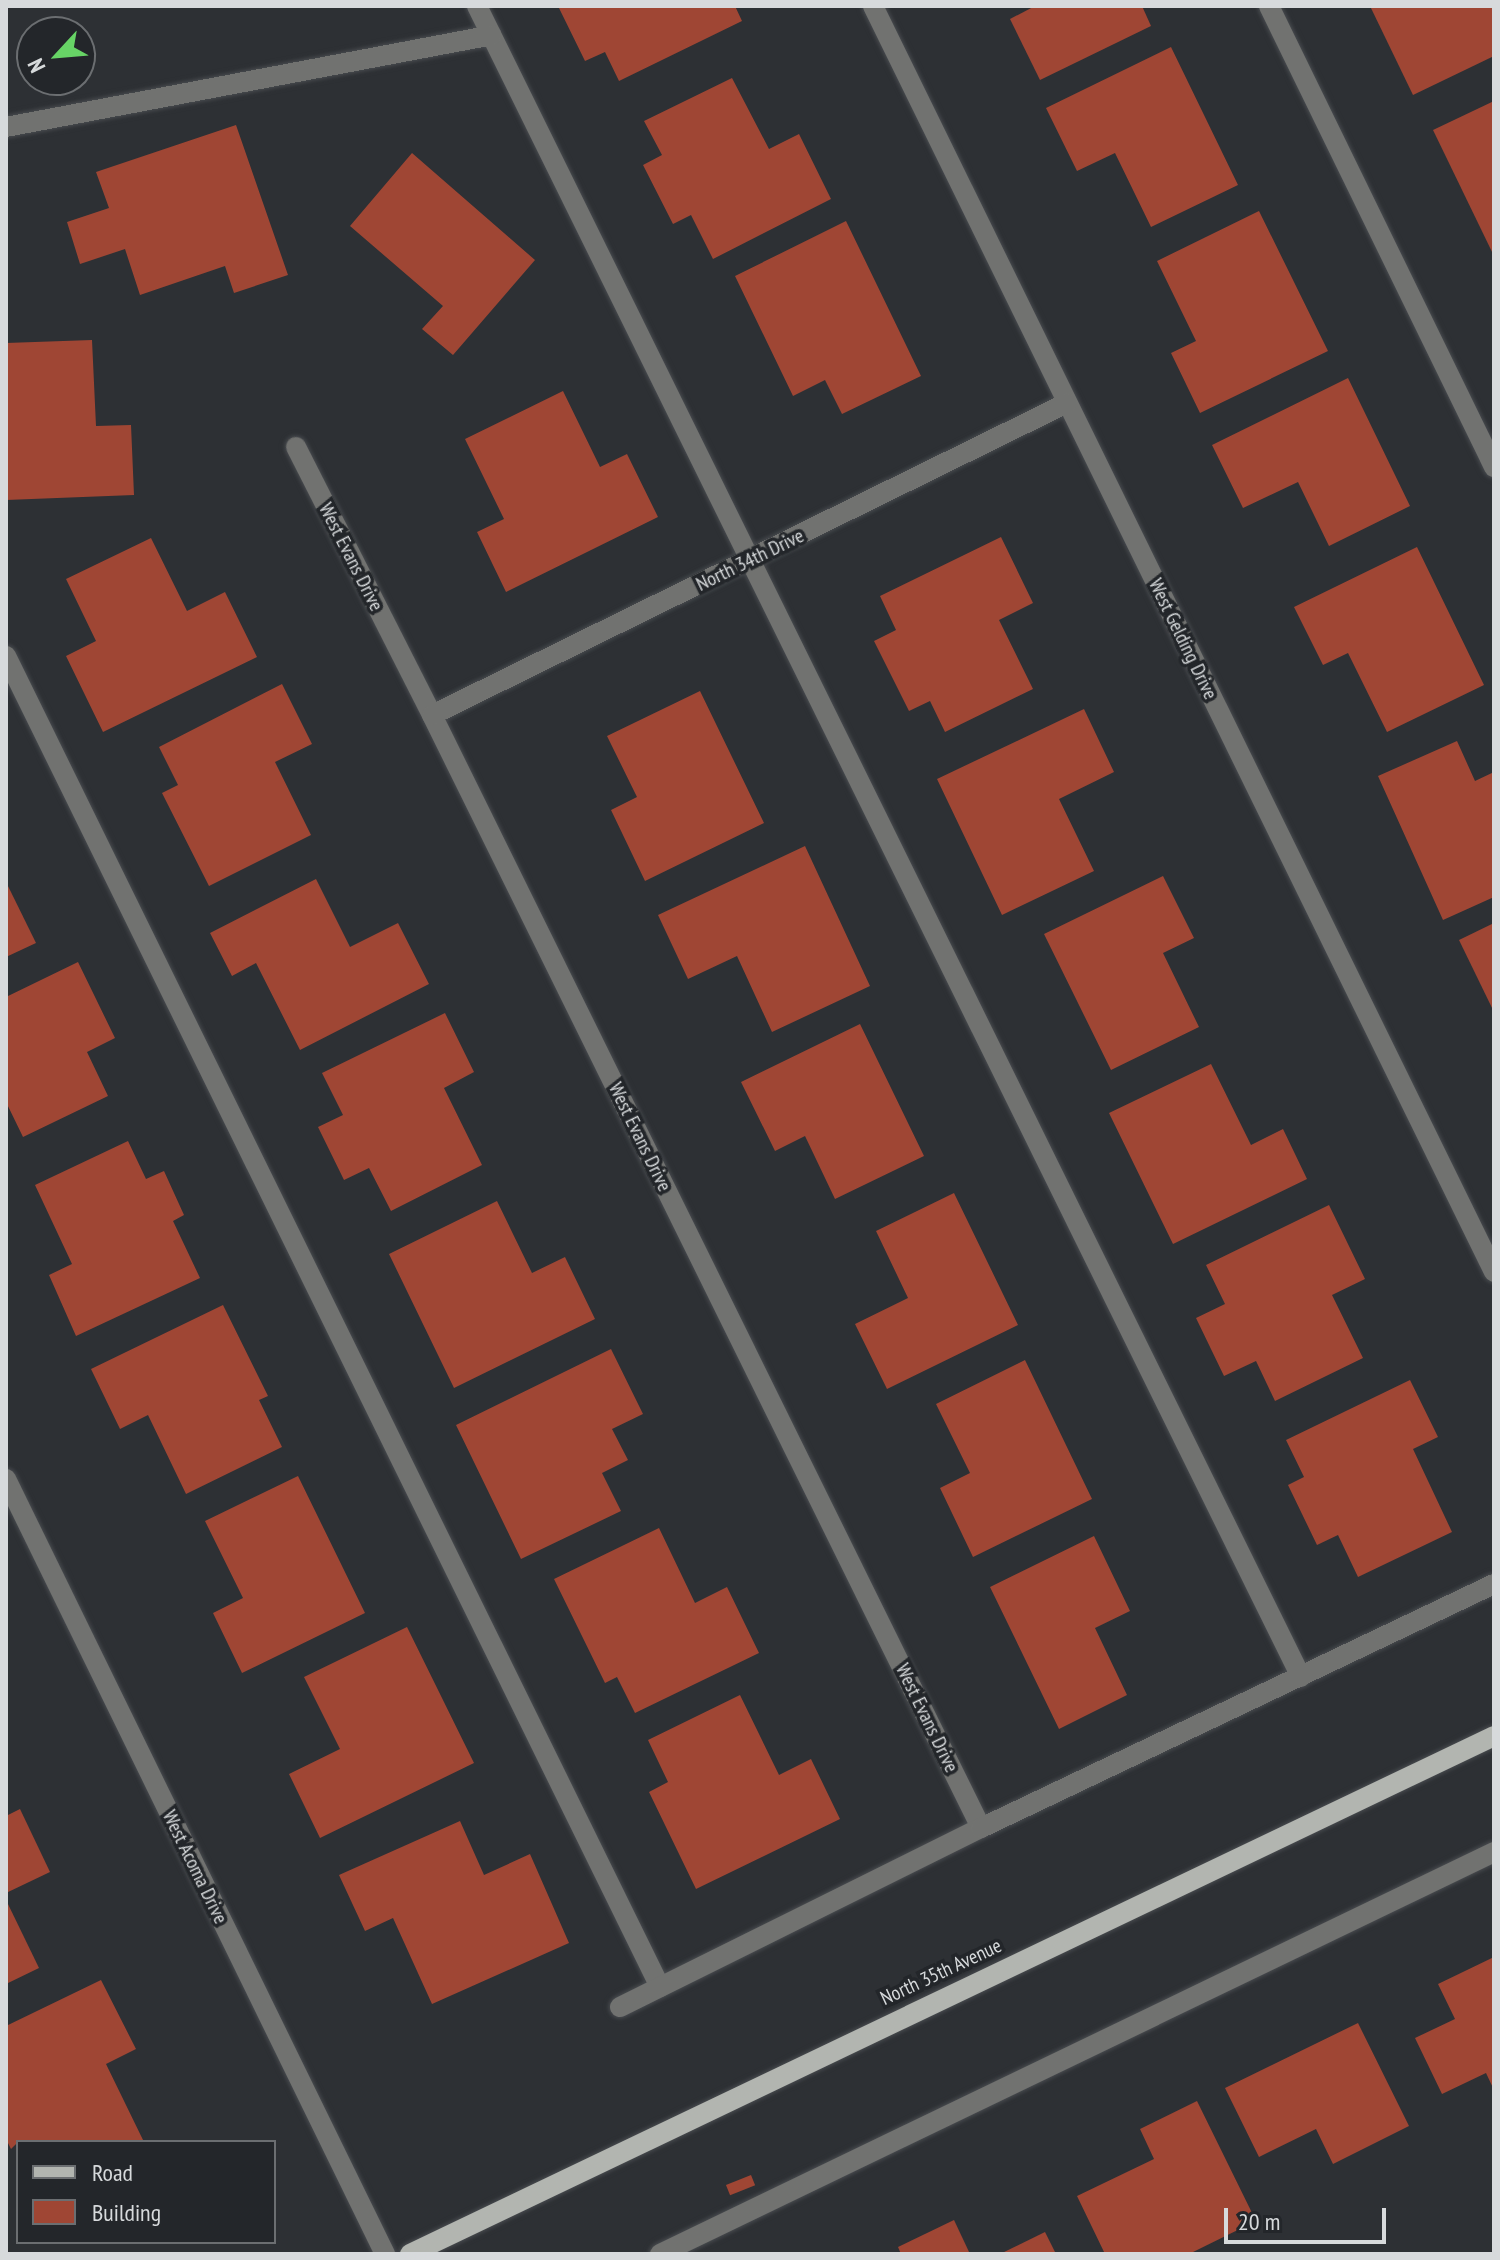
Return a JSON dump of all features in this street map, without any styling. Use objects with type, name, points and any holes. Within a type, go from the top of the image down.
[{"type":"main road","name":"North 35th Avenue","points":[[410,2254],[1494,1736]]},
{"type":"street","points":[[477,6],[1301,1677]]},
{"type":"street","name":"West Gelding Drive","points":[[873,6],[1494,1272]]},
{"type":"street","points":[[1269,6],[1494,467]]},
{"type":"street","points":[[6,127],[491,35]]},
{"type":"street","name":"North 34th Drive","points":[[432,715],[1067,403]]},
{"type":"street","name":"West Evans Drive","points":[[296,447],[432,715],[981,1828]]},
{"type":"street","points":[[6,656],[660,1987]]},
{"type":"street","name":"West Acoma Drive","points":[[6,1479],[385,2254]]},
{"type":"street","points":[[620,2007],[981,1828],[1494,1584]]},
{"type":"street","points":[[660,2254],[1494,1852]]},
{"type":"building","points":[[558,6],[735,6],[742,21],[619,81],[605,52],[585,61]]},
{"type":"building","points":[[1035,6],[1142,6],[1151,26],[1040,80],[1010,19]]},
{"type":"building","points":[[1370,6],[1494,6],[1494,56],[1413,95]]},
{"type":"building","points":[[1171,47],[1238,185],[1151,227],[1115,153],[1077,171],[1046,108]]},
{"type":"building","points":[[732,78],[769,149],[799,134],[831,199],[713,259],[691,215],[673,224],[643,165],[662,155],[644,121]]},
{"type":"building","points":[[1494,101],[1494,256],[1433,130]]},
{"type":"building","points":[[236,125],[288,275],[234,293],[225,266],[140,295],[125,249],[80,264],[67,222],[109,208],[96,172]]},
{"type":"building","points":[[412,153],[535,260],[453,355],[422,329],[443,306],[350,226]]},
{"type":"building","points":[[1259,211],[1328,351],[1200,413],[1171,353],[1196,341],[1157,261]]},
{"type":"building","points":[[846,221],[921,376],[842,414],[825,380],[793,396],[735,276]]},
{"type":"building","points":[[92,340],[96,426],[131,425],[134,495],[6,500],[6,343]]},
{"type":"building","points":[[1348,378],[1410,506],[1329,546],[1298,482],[1243,508],[1212,445]]},
{"type":"building","points":[[563,391],[600,467],[627,454],[658,517],[506,592],[477,532],[504,519],[465,439]]},
{"type":"building","points":[[1001,537],[1033,603],[999,620],[1033,689],[945,732],[930,701],[909,711],[874,641],[896,630],[880,596]]},
{"type":"building","points":[[151,538],[187,611],[225,592],[257,657],[103,732],[66,656],[96,641],[66,579]]},
{"type":"building","points":[[1417,547],[1484,685],[1387,732],[1348,653],[1323,665],[1294,607]]},
{"type":"building","points":[[282,684],[312,744],[275,762],[311,835],[209,886],[162,793],[178,785],[159,747]]},
{"type":"building","points":[[700,691],[764,823],[645,881],[611,810],[637,797],[607,736]]},
{"type":"building","points":[[1084,709],[1114,772],[1059,799],[1094,871],[1002,915],[937,779]]},
{"type":"building","points":[[1457,741],[1475,781],[1494,772],[1494,897],[1443,920],[1378,776]]},
{"type":"building","points":[[805,846],[870,986],[772,1032],[737,956],[688,979],[658,915]]},
{"type":"building","points":[[1163,876],[1194,938],[1163,953],[1199,1027],[1111,1070],[1044,934]]},
{"type":"building","points":[[316,879],[350,947],[398,923],[429,984],[300,1050],[256,963],[232,976],[210,933]]},
{"type":"building","points":[[6,882],[36,943],[6,957]]},
{"type":"building","points":[[1494,923],[1494,1012],[1459,940]]},
{"type":"building","points":[[78,962],[115,1038],[87,1052],[108,1096],[23,1137],[6,1102],[6,997]]},
{"type":"building","points":[[445,1013],[474,1072],[444,1088],[482,1165],[391,1211],[369,1168],[344,1180],[318,1127],[343,1115],[322,1073]]},
{"type":"building","points":[[860,1024],[924,1156],[835,1199],[805,1136],[775,1151],[741,1082]]},
{"type":"building","points":[[1211,1064],[1251,1145],[1283,1129],[1307,1179],[1173,1244],[1109,1113]]},
{"type":"building","points":[[128,1141],[146,1179],[164,1171],[184,1215],[173,1221],[200,1278],[76,1336],[49,1275],[72,1264],[35,1185]]},
{"type":"building","points":[[954,1193],[1018,1325],[887,1389],[855,1324],[908,1298],[876,1231]]},
{"type":"building","points":[[497,1201],[532,1273],[565,1257],[595,1319],[454,1388],[389,1254]]},
{"type":"building","points":[[1329,1205],[1365,1279],[1332,1295],[1363,1358],[1275,1401],[1256,1361],[1224,1376],[1196,1318],[1225,1304],[1206,1265]]},
{"type":"building","points":[[223,1305],[268,1396],[259,1400],[282,1447],[186,1494],[148,1415],[120,1429],[91,1369]]},
{"type":"building","points":[[611,1349],[643,1414],[612,1429],[628,1460],[602,1473],[621,1511],[521,1559],[456,1425]]},
{"type":"building","points":[[1025,1360],[1092,1499],[973,1557],[940,1488],[970,1473],[936,1404]]},
{"type":"building","points":[[1410,1380],[1438,1437],[1413,1449],[1452,1532],[1358,1577],[1338,1535],[1317,1545],[1288,1485],[1304,1477],[1286,1440]]},
{"type":"building","points":[[298,1476],[365,1613],[242,1673],[213,1613],[243,1598],[205,1521]]},
{"type":"building","points":[[659,1528],[695,1603],[727,1587],[759,1653],[635,1713],[617,1677],[605,1683],[554,1579]]},
{"type":"building","points":[[1094,1536],[1130,1611],[1095,1628],[1127,1695],[1059,1729],[990,1587]]},
{"type":"building","points":[[407,1627],[474,1763],[320,1838],[289,1774],[340,1749],[304,1677]]},
{"type":"building","points":[[740,1695],[779,1775],[811,1759],[840,1819],[696,1889],[649,1792],[668,1782],[648,1740]]},
{"type":"building","points":[[20,1809],[50,1872],[6,1893],[6,1816]]},
{"type":"building","points":[[460,1821],[484,1875],[530,1854],[569,1943],[432,2004],[393,1918],[365,1931],[339,1875]]},
{"type":"building","points":[[6,1900],[39,1968],[6,1984]]},
{"type":"building","points":[[1494,1957],[1494,2090],[1486,2073],[1442,2094],[1415,2038],[1455,2019],[1438,1984]]},
{"type":"building","points":[[101,1980],[136,2049],[106,2064],[143,2140],[16,2140],[11,2149],[6,2139],[6,2026]]},
{"type":"building","points":[[1358,2023],[1409,2126],[1333,2164],[1316,2129],[1259,2157],[1225,2088]]},
{"type":"building","points":[[1197,2101],[1256,2221],[1189,2254],[1105,2254],[1077,2196],[1154,2159],[1140,2129]]},
{"type":"building","points":[[751,2175],[755,2185],[730,2195],[726,2185]]},
{"type":"building","points":[[954,2220],[970,2254],[901,2254],[898,2247]]},
{"type":"building","points":[[1045,2232],[1056,2254],[1000,2254]]}]
